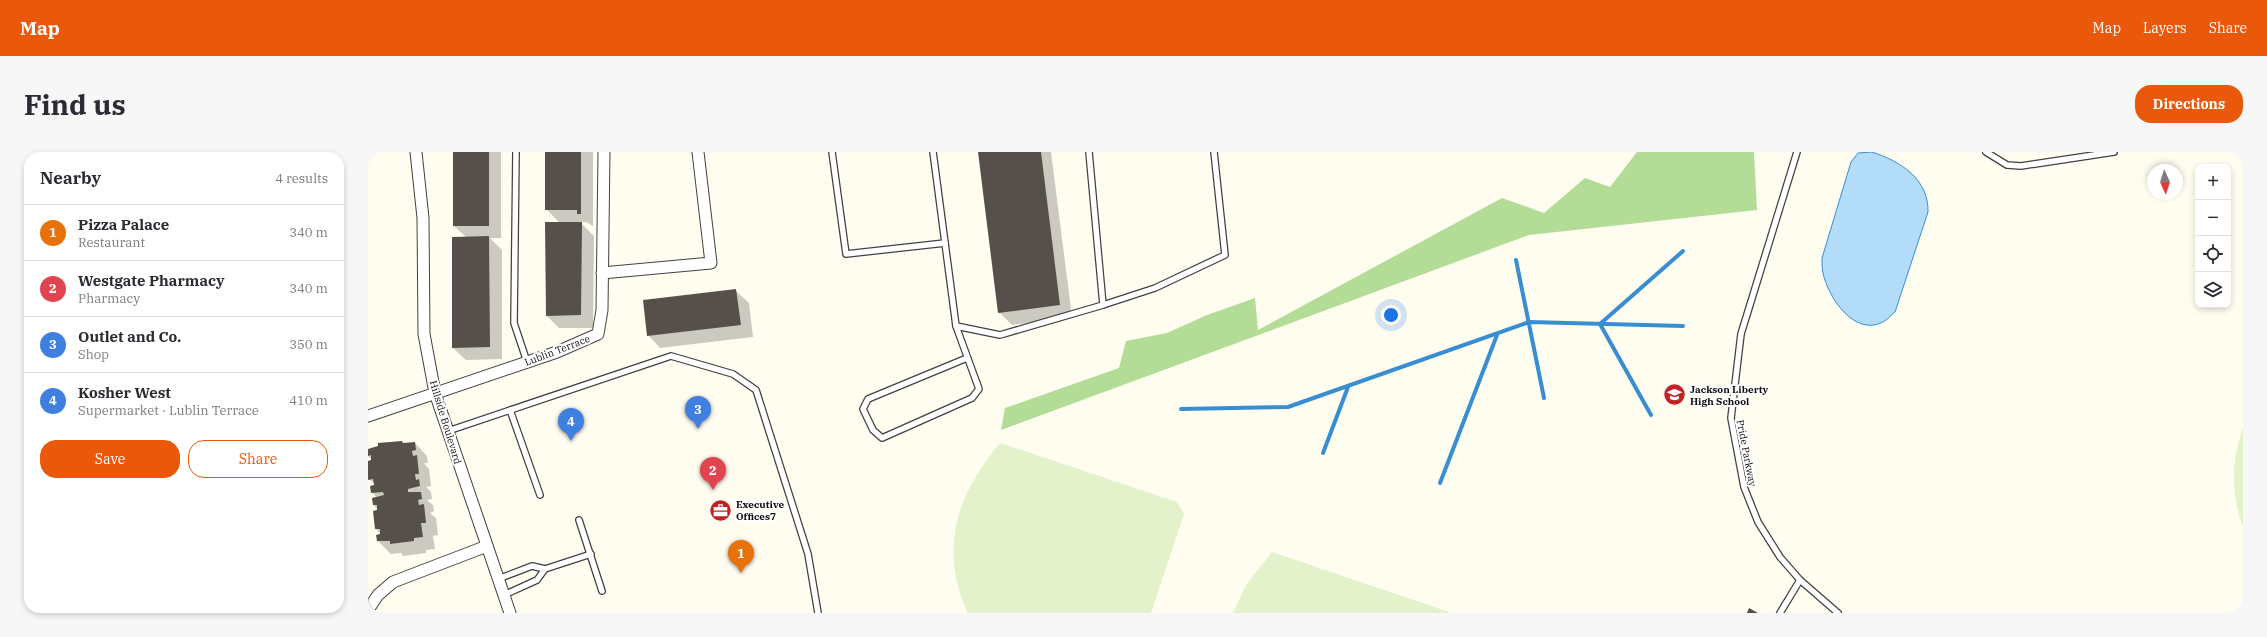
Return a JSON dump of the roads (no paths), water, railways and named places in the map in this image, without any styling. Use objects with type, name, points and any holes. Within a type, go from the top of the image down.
[{"type":"street","name":"Hillside Boulevard","points":[[416,152],[423,218],[424,334],[434,393],[510,613]]},
{"type":"street","name":"Lublin Terrace","points":[[368,416],[557,352],[598,334],[602,310],[604,152]]},
{"type":"street","points":[[602,273],[711,263],[698,152]]},
{"type":"street","points":[[369,613],[378,595],[393,582],[487,546]]},
{"type":"lane","points":[[516,152],[514,323],[527,362]]},
{"type":"lane","points":[[832,152],[846,254],[945,244]]},
{"type":"lane","points":[[933,152],[956,326],[979,389],[972,398],[882,438],[873,430],[863,409],[868,399],[967,358]]},
{"type":"lane","points":[[1089,152],[1103,305]]},
{"type":"lane","points":[[956,326],[1000,335],[1155,288],[1225,255],[1214,152]]},
{"type":"lane","name":"Pride Parkway","points":[[1797,152],[1741,334],[1731,418],[1744,487],[1755,515],[1780,557],[1800,580],[1838,613]]},
{"type":"lane","points":[[1986,152],[2007,165],[2021,166],[2114,152]]},
{"type":"lane","points":[[448,431],[672,356],[733,374],[756,390],[808,554],[818,613]]},
{"type":"lane","points":[[510,410],[540,496]]},
{"type":"lane","points":[[579,520],[602,591]]},
{"type":"lane","points":[[498,579],[532,566],[545,569],[591,554]]},
{"type":"lane","points":[[504,595],[537,580],[545,569]]},
{"type":"lane","points":[[1780,613],[1800,580]]},
{"type":"water","points":[[1872,152],[1893,161],[1911,173],[1924,190],[1928,212],[1895,312],[1883,322],[1872,325],[1862,324],[1853,319],[1844,312],[1837,303],[1830,293],[1826,283],[1822,258],[1851,162],[1858,153]]},
{"type":"waterway","points":[[1651,415],[1600,324],[1683,251]]},
{"type":"waterway","points":[[1516,260],[1544,398]]},
{"type":"waterway","points":[[1181,409],[1288,407],[1529,322],[1683,326]]},
{"type":"waterway","points":[[1440,483],[1497,335]]},
{"type":"waterway","points":[[1323,453],[1348,387]]},
{"type":"place","name":"Jackson Liberty High School","points":[[1674,395]]},
{"type":"place","name":"Outlet and Co.","points":[[698,429]]},
{"type":"place","name":"Kosher West","points":[[571,441]]},
{"type":"place","name":"Westgate Pharmacy","points":[[713,490]]},
{"type":"place","name":"Executive Offices7","points":[[721,510]]},
{"type":"place","name":"Pizza Palace","points":[[741,573]]}]
